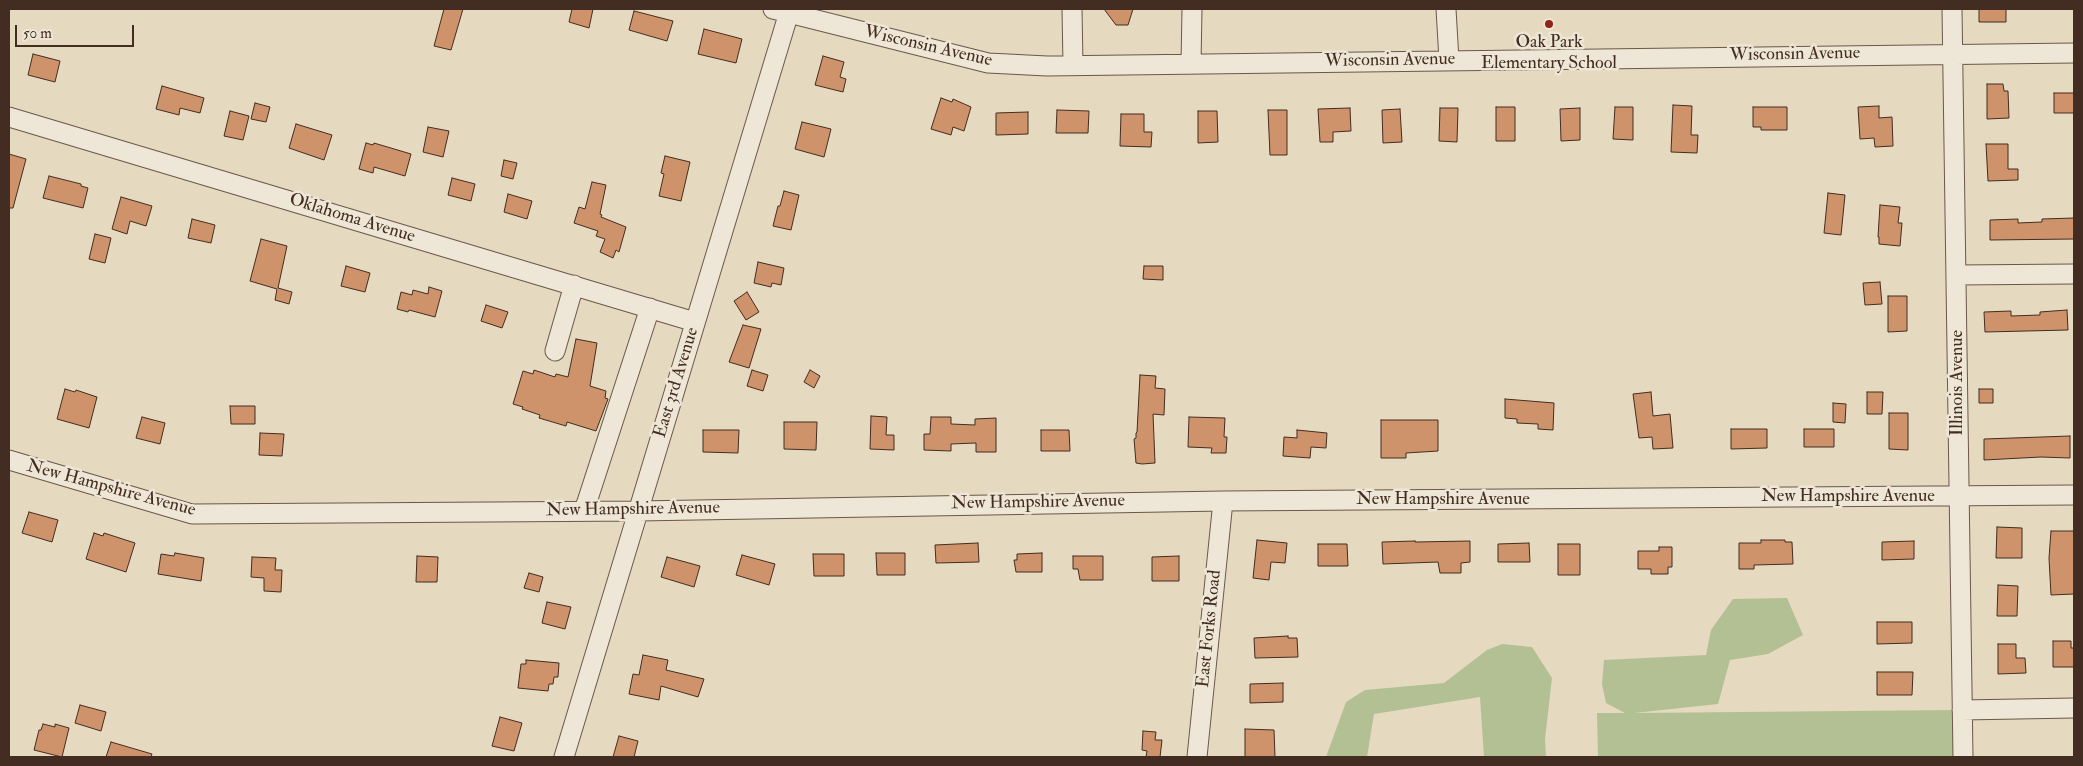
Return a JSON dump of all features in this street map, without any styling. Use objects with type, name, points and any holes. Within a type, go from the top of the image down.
[{"type":"street","points":[[1072,9],[1073,66]]},
{"type":"street","points":[[1191,64],[1192,9]]},
{"type":"street","points":[[1446,9],[1449,60]]},
{"type":"street","name":"Illinois Avenue","points":[[1952,9],[1963,757]]},
{"type":"street","name":"Wisconsin Avenue","points":[[784,10],[988,63],[1073,66],[1952,53],[2074,53]]},
{"type":"street","name":"East 3rd Avenue","points":[[564,757],[695,322],[784,10]]},
{"type":"street","name":"Oklahoma Avenue","points":[[9,117],[695,322]]},
{"type":"street","points":[[1957,275],[2074,274]]},
{"type":"street","points":[[555,351],[574,285]]},
{"type":"street","points":[[584,511],[650,308]]},
{"type":"street","name":"New Hampshire Avenue","points":[[9,460],[192,514],[638,511],[1223,501],[2074,495]]},
{"type":"street","name":"East Forks Road","points":[[1197,757],[1223,501]]},
{"type":"street","points":[[1962,710],[2074,708]]},
{"type":"green space","points":[[1787,598],[1803,635],[1768,654],[1730,660],[1718,704],[1634,713],[1955,710],[1956,757],[1598,757],[1597,713],[1625,713],[1606,703],[1602,684],[1604,660],[1706,655],[1711,630],[1733,599]]},
{"type":"green space","points":[[1502,644],[1532,647],[1552,678],[1545,739],[1546,757],[1484,757],[1480,697],[1374,714],[1367,757],[1326,757],[1346,702],[1365,690],[1444,683],[1487,650]]},
{"type":"building","points":[[444,9],[463,9],[451,50],[434,46]]},
{"type":"building","points":[[572,9],[593,9],[589,28],[569,22]]},
{"type":"building","points":[[1104,9],[1133,9],[1128,25],[1116,25]]},
{"type":"building","points":[[1979,9],[2006,9],[2006,22],[1979,22]]},
{"type":"building","points":[[634,11],[673,21],[667,41],[629,30]]},
{"type":"building","points":[[704,29],[742,39],[736,63],[698,54]]},
{"type":"building","points":[[33,54],[60,61],[55,82],[28,75]]},
{"type":"building","points":[[823,56],[844,62],[840,77],[846,79],[843,92],[815,85]]},
{"type":"building","points":[[1987,84],[2003,84],[2004,91],[2008,91],[2009,118],[1987,119]]},
{"type":"building","points":[[162,86],[204,98],[200,113],[180,108],[179,115],[156,109]]},
{"type":"building","points":[[2054,93],[2074,93],[2074,113],[2054,113]]},
{"type":"building","points":[[941,98],[952,102],[953,99],[971,107],[964,131],[953,127],[951,135],[931,129]]},
{"type":"building","points":[[255,103],[270,107],[266,122],[251,119]]},
{"type":"building","points":[[1673,105],[1692,106],[1691,135],[1698,135],[1697,153],[1671,152]]},
{"type":"building","points":[[1879,106],[1879,118],[1892,117],[1893,146],[1875,147],[1874,138],[1860,139],[1858,107]]},
{"type":"building","points":[[1496,107],[1515,107],[1515,141],[1496,141]]},
{"type":"building","points":[[1615,107],[1633,107],[1633,140],[1613,139]]},
{"type":"building","points":[[1753,107],[1787,107],[1787,130],[1761,130],[1761,127],[1753,127]]},
{"type":"building","points":[[1350,108],[1351,131],[1333,132],[1333,142],[1320,142],[1318,109]]},
{"type":"building","points":[[1440,108],[1458,108],[1457,142],[1439,141]]},
{"type":"building","points":[[1580,108],[1580,140],[1561,141],[1560,109]]},
{"type":"building","points":[[1400,109],[1402,142],[1383,143],[1382,110]]},
{"type":"building","points":[[1057,110],[1089,111],[1088,133],[1056,133]]},
{"type":"building","points":[[1268,110],[1287,110],[1287,155],[1270,155]]},
{"type":"building","points":[[230,111],[249,116],[243,140],[224,136]]},
{"type":"building","points":[[1198,111],[1217,111],[1218,142],[1198,143]]},
{"type":"building","points":[[1028,112],[1028,134],[996,135],[996,113]]},
{"type":"building","points":[[1121,114],[1144,114],[1144,132],[1152,132],[1151,147],[1120,146]]},
{"type":"building","points":[[802,122],[831,129],[824,157],[795,149]]},
{"type":"building","points":[[296,124],[332,135],[324,160],[289,148]]},
{"type":"building","points":[[428,127],[449,131],[443,157],[423,152]]},
{"type":"building","points":[[366,143],[373,145],[374,143],[411,154],[405,176],[374,167],[373,173],[359,169]]},
{"type":"building","points":[[1986,144],[2008,144],[2008,169],[2018,169],[2018,180],[1988,181]]},
{"type":"building","points":[[9,154],[26,159],[13,208],[9,208]]},
{"type":"building","points":[[665,156],[690,162],[681,201],[659,196],[664,174],[661,173]]},
{"type":"building","points":[[504,160],[517,163],[513,179],[501,176]]},
{"type":"building","points":[[49,176],[81,184],[81,186],[88,188],[83,208],[43,198]]},
{"type":"building","points":[[452,178],[475,184],[471,201],[448,195]]},
{"type":"building","points":[[592,182],[606,185],[601,217],[626,227],[619,252],[616,250],[613,258],[600,252],[605,239],[596,236],[598,231],[574,223],[579,207],[585,209]]},
{"type":"building","points":[[784,191],[799,195],[791,230],[773,226]]},
{"type":"building","points":[[1828,193],[1845,195],[1841,235],[1824,233]]},
{"type":"building","points":[[508,194],[532,201],[527,219],[504,212]]},
{"type":"building","points":[[121,197],[152,206],[146,226],[130,221],[127,234],[112,229]]},
{"type":"building","points":[[1880,205],[1900,207],[1898,223],[1902,223],[1900,246],[1879,244]]},
{"type":"building","points":[[2074,218],[2074,239],[1990,240],[1990,220],[2018,219],[2018,223],[2042,222],[2042,219]]},
{"type":"building","points":[[192,219],[215,225],[211,243],[188,238]]},
{"type":"building","points":[[95,234],[111,238],[105,263],[89,259]]},
{"type":"building","points":[[261,239],[287,246],[278,288],[292,292],[289,304],[275,300],[277,289],[250,281]]},
{"type":"building","points":[[758,262],[784,268],[781,285],[772,283],[771,287],[754,283]]},
{"type":"building","points":[[346,266],[370,273],[365,292],[341,286]]},
{"type":"building","points":[[1144,266],[1163,266],[1163,280],[1143,279]]},
{"type":"building","points":[[1880,282],[1882,304],[1865,305],[1863,283]]},
{"type":"building","points":[[429,287],[442,291],[435,317],[397,309],[401,292],[412,295],[413,290],[428,294]]},
{"type":"building","points":[[747,292],[759,312],[746,320],[734,301]]},
{"type":"building","points":[[1888,296],[1907,296],[1907,331],[1888,332]]},
{"type":"building","points":[[486,305],[508,312],[502,328],[481,321]]},
{"type":"building","points":[[2067,310],[2068,330],[1985,332],[1984,312],[2011,311],[2011,316],[2040,315],[2040,312]]},
{"type":"building","points":[[743,325],[761,329],[749,368],[729,362]]},
{"type":"building","points":[[576,339],[597,343],[590,386],[606,391],[605,398],[608,399],[596,431],[567,422],[566,426],[539,418],[540,415],[513,404],[523,371],[533,374],[534,370],[555,377],[556,374],[568,377]]},
{"type":"building","points":[[752,370],[768,375],[763,391],[747,386]]},
{"type":"building","points":[[810,370],[820,376],[814,388],[804,382]]},
{"type":"building","points":[[1140,375],[1156,376],[1155,388],[1165,389],[1164,415],[1153,414],[1155,463],[1136,463],[1134,439],[1137,432]]},
{"type":"building","points":[[65,389],[75,392],[76,390],[97,397],[89,428],[57,419]]},
{"type":"building","points":[[1979,389],[1993,389],[1993,403],[1979,403]]},
{"type":"building","points":[[1651,392],[1653,416],[1670,414],[1673,448],[1653,449],[1652,437],[1639,438],[1633,394]]},
{"type":"building","points":[[1867,392],[1883,392],[1882,414],[1867,414]]},
{"type":"building","points":[[1505,399],[1554,403],[1553,430],[1538,429],[1538,424],[1517,423],[1517,419],[1505,418]]},
{"type":"building","points":[[1833,403],[1846,404],[1845,423],[1833,422]]},
{"type":"building","points":[[230,406],[255,406],[255,424],[231,424]]},
{"type":"building","points":[[1889,413],[1908,413],[1908,450],[1889,449]]},
{"type":"building","points":[[871,416],[887,417],[886,435],[894,435],[894,450],[870,449]]},
{"type":"building","points":[[142,417],[165,423],[160,444],[136,438]]},
{"type":"building","points":[[931,417],[951,417],[951,424],[975,425],[975,419],[996,418],[996,452],[976,452],[976,443],[951,444],[951,451],[924,450],[924,434],[930,434]]},
{"type":"building","points":[[1189,417],[1225,418],[1224,437],[1227,437],[1226,453],[1211,453],[1212,448],[1188,447]]},
{"type":"building","points":[[1381,420],[1438,420],[1438,451],[1406,453],[1406,458],[1381,458]]},
{"type":"building","points":[[784,422],[817,422],[816,450],[784,449]]},
{"type":"building","points":[[1731,429],[1767,429],[1767,448],[1731,449]]},
{"type":"building","points":[[1804,429],[1834,429],[1834,447],[1804,447]]},
{"type":"building","points":[[703,430],[739,430],[738,453],[703,452]]},
{"type":"building","points":[[1041,430],[1069,430],[1070,451],[1041,451]]},
{"type":"building","points":[[1297,430],[1327,433],[1326,448],[1311,447],[1310,458],[1283,456],[1284,437],[1297,438]]},
{"type":"building","points":[[260,433],[284,434],[282,456],[259,455]]},
{"type":"building","points":[[2070,436],[2070,458],[2041,457],[1984,460],[1984,439]]},
{"type":"building","points":[[29,512],[58,520],[52,542],[22,533]]},
{"type":"building","points":[[1997,527],[2022,528],[2022,558],[1996,558]]},
{"type":"building","points":[[2051,531],[2074,531],[2074,594],[2051,595],[2049,558]]},
{"type":"building","points":[[94,533],[103,536],[104,533],[135,543],[126,572],[86,559]]},
{"type":"building","points":[[1257,540],[1287,543],[1285,563],[1271,562],[1269,580],[1253,578]]},
{"type":"building","points":[[1761,540],[1785,540],[1785,542],[1792,542],[1793,564],[1754,565],[1754,569],[1739,569],[1739,543],[1761,543]]},
{"type":"building","points":[[1470,541],[1470,562],[1461,563],[1461,573],[1440,573],[1438,562],[1383,564],[1382,542]]},
{"type":"building","points":[[1914,541],[1914,559],[1882,560],[1882,542]]},
{"type":"building","points":[[978,543],[979,562],[936,563],[935,545]]},
{"type":"building","points":[[1529,543],[1530,562],[1498,562],[1498,544]]},
{"type":"building","points":[[1318,544],[1347,544],[1348,566],[1318,566]]},
{"type":"building","points":[[1558,544],[1580,544],[1580,575],[1558,575]]},
{"type":"building","points":[[1659,547],[1672,547],[1672,567],[1668,567],[1668,574],[1651,574],[1651,569],[1638,569],[1638,551],[1659,551]]},
{"type":"building","points":[[175,553],[204,558],[201,581],[158,574],[161,554],[174,556]]},
{"type":"building","points":[[876,553],[905,553],[905,575],[877,575]]},
{"type":"building","points":[[1042,553],[1042,572],[1016,572],[1014,560],[1017,560],[1017,554]]},
{"type":"building","points":[[813,554],[844,554],[844,576],[814,576]]},
{"type":"building","points":[[742,555],[775,564],[769,585],[736,575]]},
{"type":"building","points":[[417,556],[438,557],[437,582],[416,582]]},
{"type":"building","points":[[1073,556],[1103,556],[1103,580],[1080,580],[1078,569],[1073,569]]},
{"type":"building","points":[[1179,556],[1179,581],[1152,581],[1152,557]]},
{"type":"building","points":[[252,557],[276,558],[275,570],[282,570],[281,592],[264,591],[264,578],[251,577]]},
{"type":"building","points":[[667,557],[700,566],[694,587],[661,577]]},
{"type":"building","points":[[529,573],[543,577],[539,592],[524,588]]},
{"type":"building","points":[[1998,585],[2018,586],[2017,616],[1997,616]]},
{"type":"building","points":[[547,602],[571,607],[565,629],[542,623]]},
{"type":"building","points":[[1877,622],[1912,622],[1912,643],[1877,644]]},
{"type":"building","points":[[1288,636],[1288,638],[1297,638],[1298,657],[1255,658],[1254,638]]},
{"type":"building","points":[[2053,641],[2071,641],[2071,648],[2074,648],[2074,667],[2053,667]]},
{"type":"building","points":[[1998,644],[2016,644],[2016,658],[2025,658],[2026,673],[1998,674]]},
{"type":"building","points":[[643,655],[668,660],[666,670],[704,679],[698,697],[661,686],[659,700],[629,694],[633,674],[639,675]]},
{"type":"building","points":[[526,660],[559,663],[558,677],[554,677],[553,684],[549,684],[548,691],[518,688],[521,664],[526,664]]},
{"type":"building","points":[[1877,672],[1913,672],[1912,695],[1877,695]]},
{"type":"building","points":[[1283,683],[1283,702],[1250,703],[1250,684]]},
{"type":"building","points":[[80,705],[106,712],[101,731],[75,723]]},
{"type":"building","points":[[500,717],[522,723],[514,751],[492,746]]},
{"type":"building","points":[[43,724],[55,727],[55,724],[69,728],[62,757],[34,750],[39,730],[41,730]]},
{"type":"building","points":[[1245,729],[1274,730],[1275,757],[1245,757]]},
{"type":"building","points":[[1143,731],[1156,732],[1155,740],[1162,740],[1160,757],[1146,757],[1147,751],[1142,750]]},
{"type":"building","points":[[619,736],[638,741],[634,757],[613,757]]},
{"type":"building","points":[[111,742],[152,754],[151,757],[106,757]]},
{"type":"place","name":"Oak Park Elementary School","points":[[1549,24]]}]
